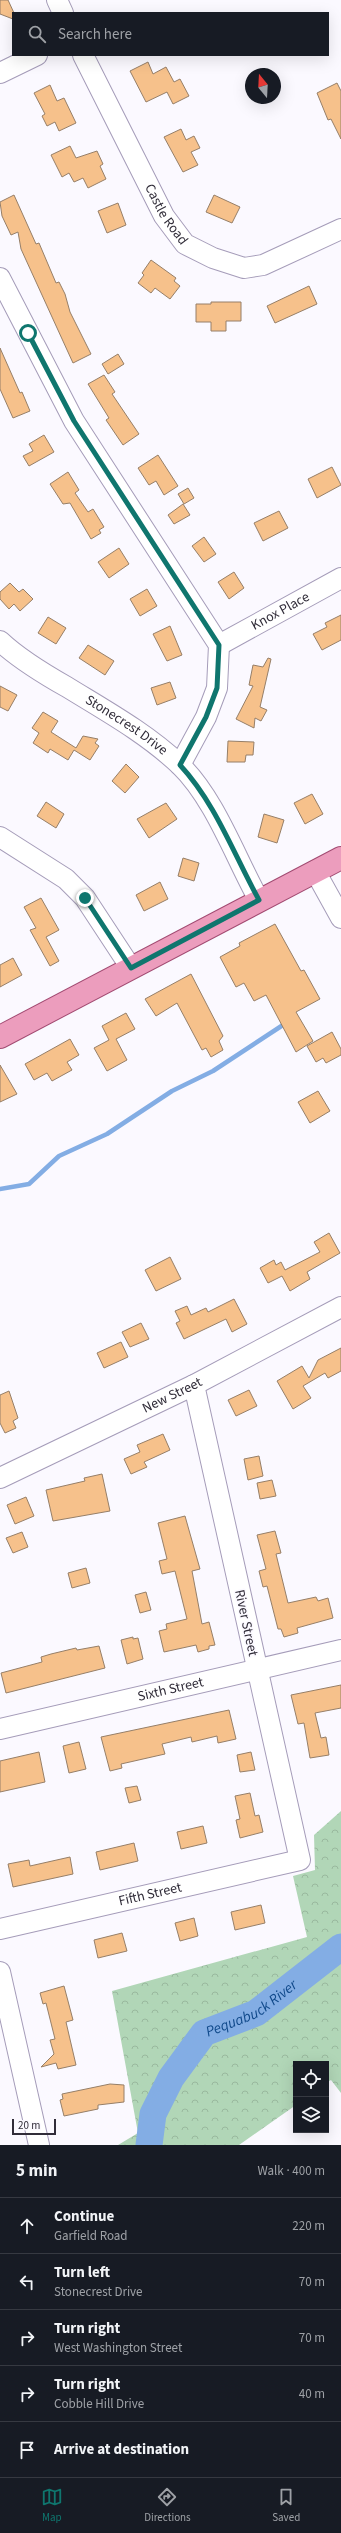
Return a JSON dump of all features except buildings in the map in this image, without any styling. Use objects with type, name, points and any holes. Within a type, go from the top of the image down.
[{"type":"main road","points":[[0,1037],[341,858]]},
{"type":"street","points":[[57,0],[63,12]]},
{"type":"street","points":[[0,73],[35,56]]},
{"type":"street","name":"Castle Road","points":[[84,56],[164,216],[184,244],[213,258],[244,268],[263,265],[341,229]]},
{"type":"street","points":[[0,278],[74,421],[219,645],[217,688],[206,717],[180,765]]},
{"type":"street","name":"Knox Place","points":[[219,645],[341,578]]},
{"type":"street","name":"Stonecrest Drive","points":[[0,640],[47,675],[119,718],[159,746],[180,765],[195,781],[210,805],[259,900]]},
{"type":"street","points":[[0,837],[66,879],[80,893],[131,968]]},
{"type":"street","points":[[315,871],[341,918]]},
{"type":"street","name":"New Street","points":[[0,1478],[194,1385],[341,1307]]},
{"type":"street","name":"River Street","points":[[194,1385],[256,1670],[300,1860]]},
{"type":"street","name":"Sixth Street","points":[[0,1729],[341,1650]]},
{"type":"street","name":"Fifth Street","points":[[0,1929],[300,1860]]},
{"type":"street","points":[[0,1972],[39,2145]]},
{"type":"green space","points":[[341,1811],[341,2093],[331,2080],[329,2081],[329,2061],[293,2061],[293,2107],[239,2145],[118,2145],[138,2133],[112,1991],[307,1937],[293,1876],[315,1870],[314,1835]]},
{"type":"waterway","points":[[0,1189],[29,1184],[59,1156],[107,1134],[172,1091],[213,1071],[286,1023]]},
{"type":"waterway","name":"Pequabuck River","points":[[149,2145],[153,2114],[171,2078],[204,2033],[256,2013],[341,1947]]},
{"type":"route","points":[[28,333],[74,421],[219,645],[217,688],[206,717],[180,765],[195,781],[210,805],[259,900],[131,968],[85,898]]}]
